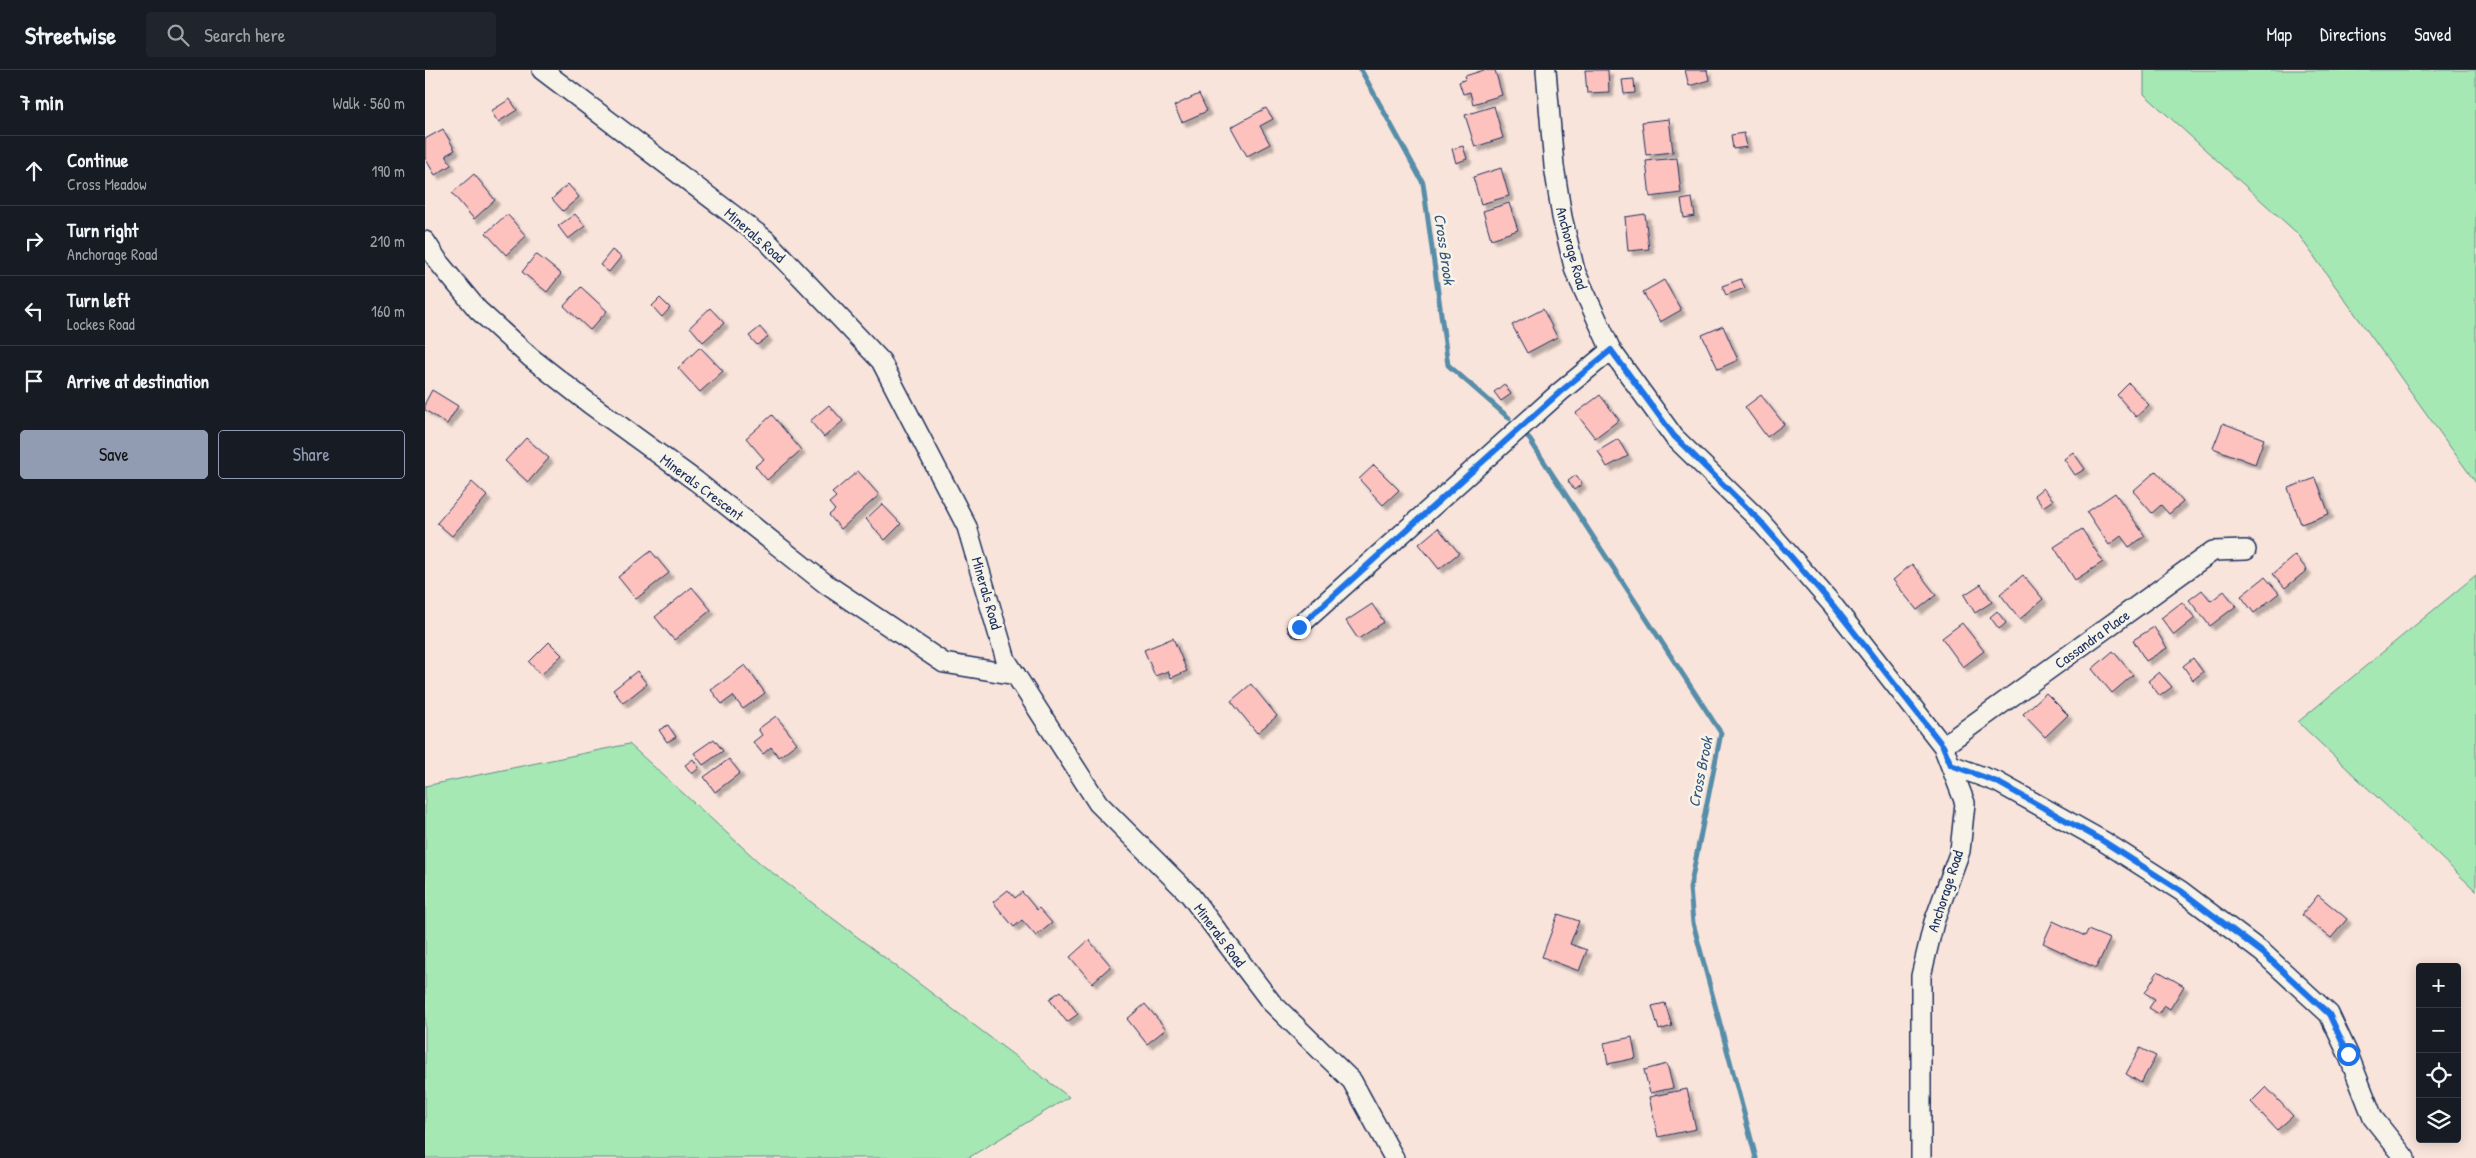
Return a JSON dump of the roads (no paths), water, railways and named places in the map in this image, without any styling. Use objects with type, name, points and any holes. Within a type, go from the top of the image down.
[{"type":"street","name":"Minerals Road","points":[[542,70],[765,240],[881,360],[967,527],[1006,660],[1098,803],[1190,895],[1271,1002],[1352,1081],[1394,1158]]},
{"type":"street","name":"Anchorage Road","points":[[1546,70],[1553,166],[1561,216],[1575,271],[1611,350],[1674,436],[1760,521],[1838,611],[1943,746],[1965,803],[1960,851],[1934,922],[1921,976],[1921,1158]]},
{"type":"street","name":"Minerals Crescent","points":[[425,241],[440,264],[479,310],[530,357],[589,404],[696,481],[826,584],[944,663],[1016,675]]},
{"type":"street","points":[[1299,627],[1560,392],[1611,350]]},
{"type":"street","name":"Cassandra Place","points":[[1943,746],[2213,551],[2246,550]]},
{"type":"street","points":[[1951,765],[1997,782],[2103,841],[2181,891],[2263,953],[2329,1014],[2348,1054],[2373,1118],[2405,1158]]},
{"type":"waterway","name":"Cross Brook","points":[[1361,70],[1423,183],[1448,365],[1509,418]]},
{"type":"waterway","name":"Cross Brook","points":[[1528,437],[1721,733],[1690,888],[1693,923],[1756,1158]]}]
